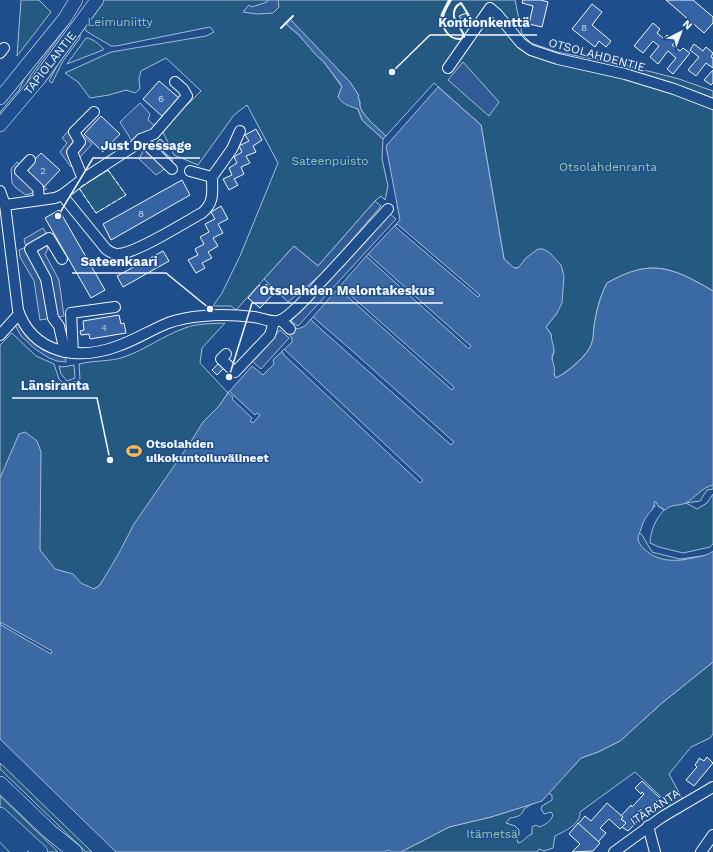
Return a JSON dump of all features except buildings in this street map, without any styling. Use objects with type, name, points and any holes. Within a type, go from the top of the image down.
[{"type":"highway","points":[[0,784],[49,831],[75,852]]},
{"type":"highway","points":[[0,815],[40,852]]},
{"type":"highway","points":[[0,831],[20,852]]},
{"type":"highway","points":[[49,831],[66,852]]},
{"type":"main road","name":"TAPIOLANTIE","points":[[0,98],[65,18],[75,0]]},
{"type":"main road","name":"TAPIOLANTIE","points":[[0,125],[39,79],[94,1]]},
{"type":"street","points":[[75,0],[94,1]]},
{"type":"street","name":"OTSOLAHDENTIE","points":[[448,68],[490,8],[497,14],[521,43],[531,50],[558,59],[625,74],[674,89],[713,104]]},
{"type":"street","points":[[5,205],[62,195],[83,179],[134,146],[141,139],[154,134],[187,96],[183,89],[175,82]]},
{"type":"street","points":[[83,179],[72,152],[80,142],[74,132],[94,112]]},
{"type":"street","points":[[62,195],[106,249],[113,254],[120,254],[141,248],[207,209],[211,201],[212,177],[232,149],[240,131]]},
{"type":"street","points":[[141,139],[172,169]]},
{"type":"street","points":[[30,160],[20,171],[38,188],[39,200]]},
{"type":"street","points":[[190,171],[212,177]]},
{"type":"street","points":[[0,191],[5,205],[19,314],[22,322],[35,338],[46,346],[69,353],[93,352],[116,347],[168,323],[204,316],[229,315],[255,317],[277,321],[290,329]]},
{"type":"street","points":[[226,354],[221,359],[235,372],[270,335],[277,321],[302,303],[388,209]]},
{"type":"street","points":[[62,259],[49,238],[30,249],[46,278],[53,318],[59,326],[69,353]]},
{"type":"street","points":[[69,353],[71,313],[115,308]]},
{"type":"street","points":[[0,335],[19,314]]},
{"type":"street","name":"ITÄRANTA","points":[[614,852],[648,826],[713,787]]},
{"type":"street","points":[[648,826],[654,852]]},
{"type":"street","points":[[701,852],[713,835]]},
{"type":"green space","points":[[21,0],[39,0],[51,12],[17,56]]},
{"type":"green space","points":[[102,0],[515,0],[522,34],[531,43],[557,52],[629,66],[679,79],[713,91],[713,291],[673,271],[649,268],[636,270],[607,283],[599,304],[590,347],[577,363],[556,378],[552,358],[554,352],[551,334],[546,327],[557,313],[526,258],[519,268],[514,268],[504,259],[481,125],[434,83],[386,136],[362,111],[359,96],[350,82],[290,20],[289,27],[299,35],[324,62],[342,87],[338,97],[358,109],[362,120],[383,139],[382,159],[388,186],[385,200],[381,196],[375,201],[318,266],[294,246],[236,310],[231,306],[213,306],[222,293],[240,256],[278,163],[247,105],[234,115],[198,165],[174,155],[162,130],[201,91],[166,58],[141,71],[139,79],[140,89],[135,93],[126,90],[90,98],[78,82],[65,73],[111,52],[206,36],[214,32],[210,27],[111,46],[86,31],[84,27]]},
{"type":"green space","points":[[65,23],[68,25],[31,75],[23,90],[0,117],[0,112],[19,90],[25,77]]},
{"type":"green space","points":[[80,33],[80,38],[63,61],[52,83],[49,81],[60,60]]},
{"type":"green space","points":[[86,38],[91,39],[103,48],[103,50],[67,64]]},
{"type":"green space","points":[[108,170],[126,195],[96,213],[79,188]]},
{"type":"green space","points":[[225,323],[202,348],[200,363],[228,393],[100,585],[94,589],[0,608],[0,345],[12,333],[36,356],[54,364],[59,379],[66,386],[80,379],[79,364],[113,360],[124,357],[170,334],[190,326]]},
{"type":"green space","points":[[74,365],[75,378],[67,381],[61,374],[59,366],[63,367]]},
{"type":"green space","points":[[713,477],[713,489],[707,490],[700,501],[686,503],[697,509],[707,503],[713,494],[713,544],[710,547],[683,553],[659,547],[650,543],[654,525],[664,510],[658,506],[663,506]]},
{"type":"green space","points":[[637,531],[642,535],[652,552],[680,559],[708,555],[677,565],[639,552]]},
{"type":"green space","name":"Itämetsä","points":[[713,662],[713,734],[710,738],[691,747],[669,774],[683,800],[672,807],[635,772],[580,812],[580,816],[575,824],[555,836],[553,848],[544,851],[539,849],[537,852],[401,852],[449,827],[491,817],[532,804],[524,809],[521,815],[510,818],[506,823],[515,826],[519,830],[519,835],[517,838],[518,843],[522,841],[532,834],[532,827],[536,825],[539,827],[542,826],[551,819],[553,815],[551,812],[544,814],[541,809],[542,806],[552,800],[552,795],[548,793],[581,758],[598,752],[620,741],[662,703]]},
{"type":"green space","points":[[0,763],[92,852],[86,852],[0,769]]},
{"type":"green space","points":[[0,796],[58,852],[48,852],[0,807]]},
{"type":"shaded area","points":[[268,0],[278,0],[279,7],[273,13],[257,14],[243,12],[249,5],[252,7],[267,2]]},
{"type":"shaded area","points":[[290,19],[350,82],[359,96],[362,111],[386,136],[383,139],[362,120],[358,109],[347,105],[340,100],[338,97],[342,86],[324,62],[299,35],[287,25],[286,23]]},
{"type":"shaded area","points":[[463,62],[499,102],[489,116],[448,80]]},
{"type":"shaded area","points":[[438,87],[481,125],[504,259],[514,268],[518,268],[526,258],[538,249],[543,249],[550,253],[561,265],[564,276],[562,303],[557,313],[546,327],[551,334],[554,347],[552,359],[556,378],[577,363],[590,347],[599,304],[607,283],[636,270],[649,268],[673,271],[713,291],[713,485],[702,490],[686,503],[670,507],[665,510],[654,502],[655,507],[653,506],[653,509],[646,518],[638,538],[644,549],[661,559],[686,559],[706,555],[713,551],[713,662],[662,703],[620,741],[598,752],[581,758],[542,801],[491,817],[449,827],[401,852],[391,852],[389,850],[384,852],[116,852],[0,739],[0,478],[19,434],[25,432],[37,441],[41,452],[40,550],[55,569],[73,574],[81,583],[94,589],[100,585],[134,524],[203,422],[219,406],[228,393],[252,366],[263,375],[274,364],[273,360],[292,342],[289,333],[293,327],[298,329],[305,326],[400,220],[386,146]]},
{"type":"shaded area","points":[[140,103],[150,114],[148,120],[155,126],[148,134],[132,141],[120,122]]},
{"type":"shaded area","points":[[73,126],[92,144],[71,167],[60,152],[67,143],[62,138]]},
{"type":"shaded area","points":[[152,141],[173,160],[169,166],[156,175],[139,159],[146,145]]},
{"type":"shaded area","points":[[17,162],[47,189],[26,195],[16,188],[12,183],[11,169]]},
{"type":"shaded area","points":[[375,201],[381,206],[324,272],[288,302],[264,279],[294,246],[318,266]]},
{"type":"shaded area","points":[[389,213],[396,219],[298,326],[291,321]]},
{"type":"shaded area","points":[[43,228],[49,238],[44,242],[48,249],[45,254],[59,280],[64,316],[40,320],[34,281],[20,257],[19,250],[26,247],[24,239]]},
{"type":"shaded area","points":[[22,322],[65,352],[66,362],[49,358],[35,349],[21,336],[15,325]]},
{"type":"shaded area","points":[[280,330],[289,338],[261,369],[252,361]]},
{"type":"pier","points":[[397,224],[480,295],[478,297],[399,230],[395,226]]},
{"type":"pier","points":[[368,254],[471,346],[469,349],[366,256]]},
{"type":"pier","points":[[340,286],[454,387],[452,390],[338,288]]},
{"type":"pier","points":[[313,317],[454,442],[451,445],[313,322],[311,319]]},
{"type":"pier","points":[[284,349],[423,480],[420,483],[284,355],[282,351]]},
{"type":"pier","points":[[229,391],[255,415],[257,413],[260,415],[253,423],[250,421],[252,418],[232,399],[233,397],[228,393]]},
{"type":"pier","points":[[0,622],[52,651],[51,654],[1,625]]},
{"type":"fence","points":[[108,170],[126,195],[96,213],[79,188],[108,170]]},
{"type":"wall","points":[[441,18],[449,0]]},
{"type":"wall","points":[[451,0],[446,8],[443,25],[453,38],[461,39],[464,35],[464,37]]},
{"type":"wall","points":[[464,35],[454,17],[455,8],[461,3],[473,22],[469,27]]},
{"type":"wall","points":[[281,28],[293,16]]},
{"type":"place","name":"Kontionkenttä","points":[[392,72]]},
{"type":"place","name":"Just Dressage","points":[[58,216]]},
{"type":"place","name":"Sateenkaari","points":[[210,309]]},
{"type":"place","name":"Otsolahden Melontakeskus","points":[[229,377]]},
{"type":"place","name":"Otsolahden ulkokuntoiluvälineet","points":[[134,451]]},
{"type":"place","name":"Länsiranta","points":[[110,460]]},
{"type":"park label","name":"Leimuniitty","points":[[120,22]]},
{"type":"park label","name":"Sateenpuisto","points":[[330,161]]},
{"type":"park label","name":"Otsolahdenranta","points":[[608,167]]}]
